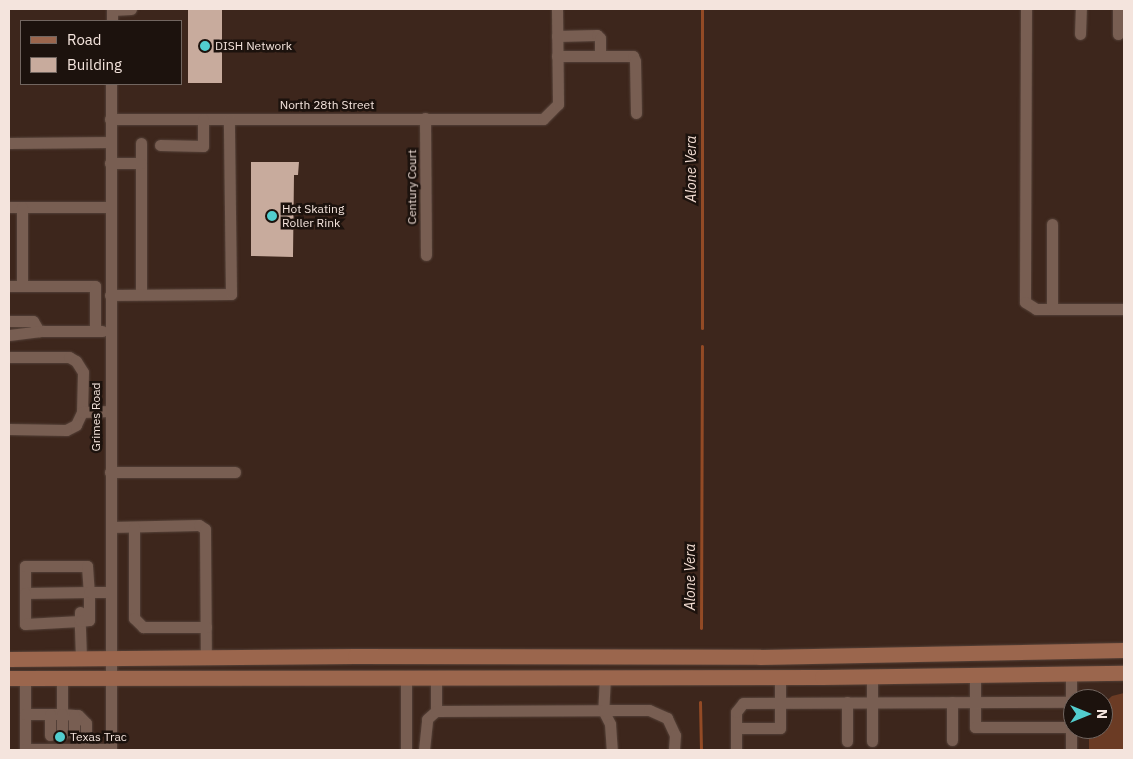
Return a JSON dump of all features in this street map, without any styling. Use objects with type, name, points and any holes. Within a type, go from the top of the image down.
[{"type":"main road","points":[[9,658],[760,657],[1124,650]]},
{"type":"main road","points":[[9,678],[780,677],[1124,673]]},
{"type":"street","points":[[112,13],[131,9]]},
{"type":"street","points":[[557,9],[557,56],[633,56],[635,61],[636,113]]},
{"type":"street","points":[[1026,9],[1025,302],[1036,309],[1124,309]]},
{"type":"street","points":[[1080,34],[1081,9]]},
{"type":"street","points":[[1118,9],[1118,34]]},
{"type":"street","points":[[557,36],[597,35],[600,38],[600,56]]},
{"type":"street","name":"North 28th Street","points":[[110,119],[543,119],[558,104],[557,56]]},
{"type":"street","name":"Grimes Road","points":[[111,85],[111,750]]},
{"type":"street","name":"Century Court","points":[[425,118],[426,255]]},
{"type":"street","points":[[160,145],[203,146],[203,119]]},
{"type":"street","points":[[110,295],[231,294],[229,119]]},
{"type":"street","points":[[9,143],[110,142]]},
{"type":"street","points":[[141,143],[141,294]]},
{"type":"street","points":[[110,163],[141,163]]},
{"type":"street","points":[[9,207],[110,207]]},
{"type":"street","points":[[22,207],[22,286]]},
{"type":"street","points":[[1052,224],[1052,308]]},
{"type":"street","points":[[9,286],[95,286],[96,331]]},
{"type":"street","points":[[9,320],[33,321],[39,332]]},
{"type":"street","points":[[9,325],[31,325],[39,332]]},
{"type":"street","points":[[9,330],[39,332]]},
{"type":"street","points":[[9,335],[39,332],[110,331]]},
{"type":"street","points":[[9,357],[72,358],[83,372],[82,412],[76,425],[66,430],[9,430]]},
{"type":"street","points":[[82,412],[110,412]]},
{"type":"street","points":[[110,472],[235,472]]},
{"type":"street","points":[[110,527],[199,525],[206,528],[206,657]]},
{"type":"street","points":[[134,526],[134,618],[143,628],[206,627]]},
{"type":"street","points":[[81,658],[82,604],[87,566],[26,566],[25,624],[82,604],[110,592]]},
{"type":"street","points":[[25,593],[82,604]]},
{"type":"street","points":[[1071,674],[1071,689]]},
{"type":"street","points":[[872,676],[872,740]]},
{"type":"street","points":[[975,676],[976,727],[1063,727]]},
{"type":"street","points":[[406,677],[406,750]]},
{"type":"street","points":[[436,677],[436,711]]},
{"type":"street","points":[[605,677],[604,710],[610,724],[612,750]]},
{"type":"street","points":[[736,728],[780,728],[780,677]]},
{"type":"street","points":[[26,678],[25,749],[62,743],[86,749],[111,750]]},
{"type":"street","points":[[62,678],[62,743]]},
{"type":"street","points":[[847,702],[847,741]]},
{"type":"street","points":[[952,702],[952,740]]},
{"type":"street","points":[[736,750],[736,712],[743,703],[1063,702]]},
{"type":"street","points":[[424,750],[427,719],[436,711],[649,710],[667,718],[675,735],[674,750]]},
{"type":"street","points":[[25,714],[78,715],[86,723],[86,749]]},
{"type":"street","points":[[50,714],[62,743]]},
{"type":"street","points":[[62,743],[74,715]]},
{"type":"shaded area","points":[[1124,693],[1124,750],[1089,750],[1089,739],[1113,739],[1113,696]]},
{"type":"building","name":"DISH Network","points":[[188,9],[222,9],[222,83],[188,83]]},
{"type":"building","name":"Hot Skating Roller Rink","points":[[251,162],[299,162],[298,175],[294,175],[293,257],[251,256]]},
{"type":"waterway","name":"Alone Vera","points":[[702,9],[702,328]]},
{"type":"waterway","name":"Alone Vera","points":[[701,628],[702,346]]},
{"type":"waterway","name":"Alone Vera","points":[[700,702],[701,750]]},
{"type":"place","name":"DISH Network","points":[[205,46]]},
{"type":"place","name":"Hot Skating Roller Rink","points":[[272,216]]},
{"type":"place","name":"Texas Trac","points":[[60,737]]}]
